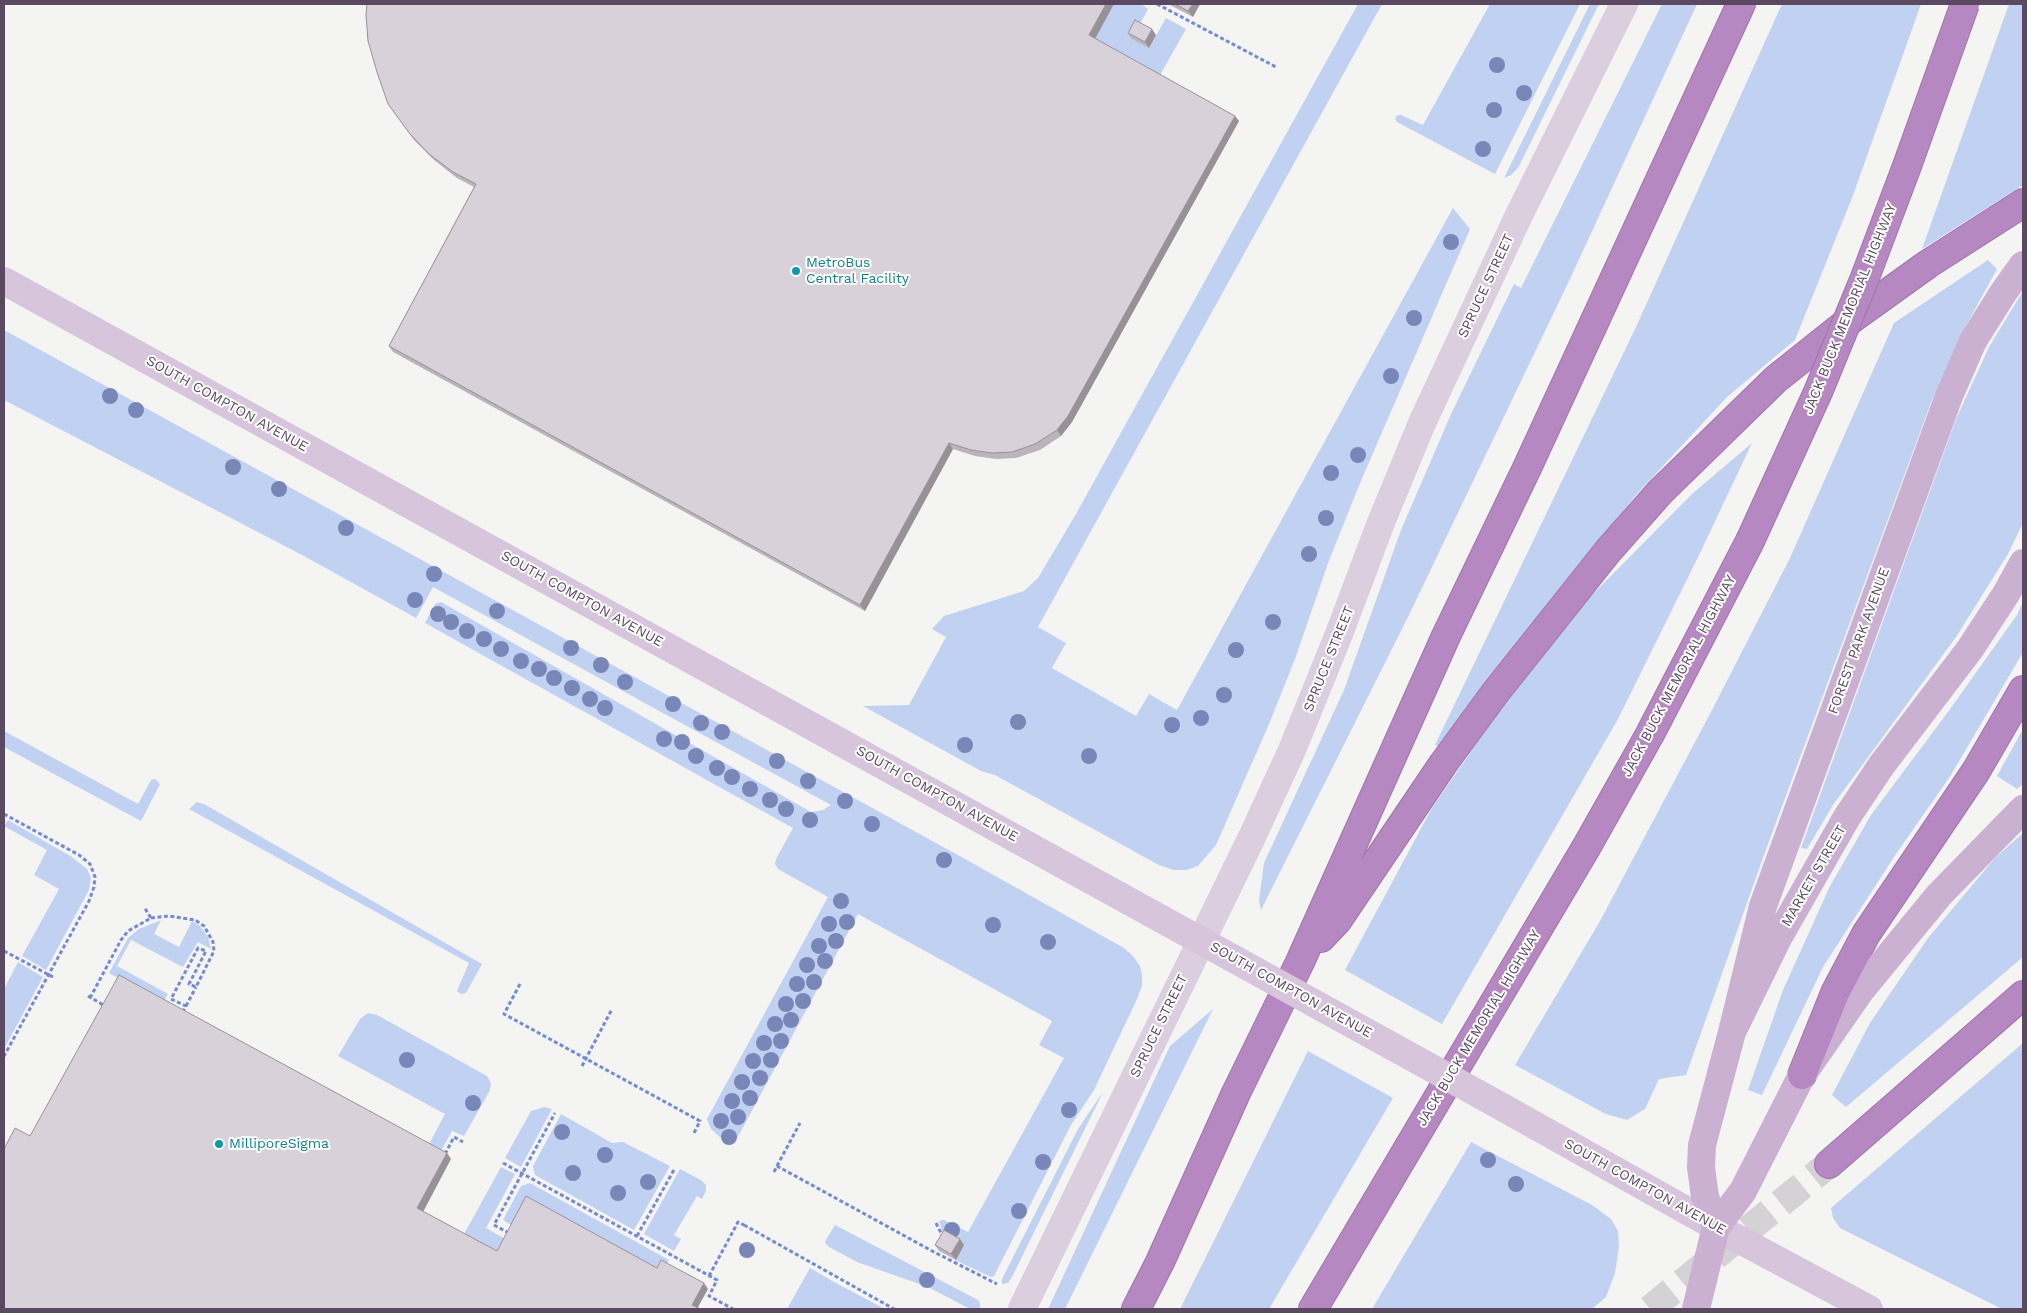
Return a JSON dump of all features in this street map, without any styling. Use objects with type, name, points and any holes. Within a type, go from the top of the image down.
[{"type":"highway","points":[[1136,1309],[1160,1262],[1236,1093],[1300,962],[1446,636],[1535,451],[1741,4]]},
{"type":"highway","name":"JACK BUCK MEMORIAL HIGHWAY","points":[[1313,1309],[1587,846],[1650,734],[1750,541],[1814,401],[1864,280],[1965,4]]},
{"type":"highway","points":[[1300,962],[1337,921],[1443,764],[1495,693],[1608,551],[1660,492],[1776,379],[1850,320],[1928,264],[2023,203]]},
{"type":"highway","points":[[1802,1075],[1835,993],[1866,934],[1976,771],[2023,690]]},
{"type":"highway","points":[[1828,1164],[2023,995]]},
{"type":"main road","name":"FOREST PARK AVENUE","points":[[1732,1032],[1763,906],[1949,396],[1974,341],[2003,293],[2023,265]]},
{"type":"main road","name":"SOUTH COMPTON AVENUE","points":[[4,281],[942,796],[1716,1227],[1869,1309]]},
{"type":"main road","name":"MARKET STREET","points":[[1716,1227],[1705,1197],[1702,1145],[1732,1032],[1778,938],[1847,817],[1881,766],[1970,649],[2006,594],[2023,563]]},
{"type":"main road","points":[[1696,1309],[1716,1227],[1743,1191],[1802,1075],[1861,990],[1927,909],[2023,809]]},
{"type":"street","name":"SPRUCE STREET","points":[[1022,1309],[1252,837],[1292,750],[1422,423],[1524,206],[1624,4]]},
{"type":"path","points":[[1157,4],[1276,67]]},
{"type":"path","points":[[4,814],[79,855],[90,864],[95,877],[94,887],[4,1056]]},
{"type":"path","points":[[94,887],[101,890]]},
{"type":"path","points":[[144,908],[151,918]]},
{"type":"path","points":[[108,1008],[89,997],[128,931],[151,918],[169,916],[195,920],[210,933],[213,942],[214,951],[182,1013]]},
{"type":"path","points":[[186,1006],[171,998],[198,948],[206,951],[189,984],[196,987]]},
{"type":"path","points":[[4,951],[53,977]]},
{"type":"path","points":[[520,984],[504,1014],[700,1121],[694,1135]]},
{"type":"path","points":[[582,1066],[612,1009]]},
{"type":"path","points":[[513,1235],[494,1225],[556,1113]]},
{"type":"path","points":[[774,1172],[800,1123]]},
{"type":"path","points":[[444,1155],[454,1137],[463,1142]]},
{"type":"path","points":[[503,1163],[717,1280],[709,1296],[733,1309]]},
{"type":"path","points":[[777,1166],[934,1252],[997,1284]]},
{"type":"path","points":[[637,1236],[675,1168]]},
{"type":"path","points":[[709,1276],[738,1222],[745,1224],[894,1309]]},
{"type":"path","points":[[936,1223],[942,1235],[940,1240]]},
{"type":"path","points":[[934,1252],[937,1247]]},
{"type":"shaded area","points":[[1114,4],[1141,4],[1148,9],[1139,26],[1149,48],[1166,18],[1186,29],[1159,77],[1094,41]]},
{"type":"shaded area","points":[[1358,4],[1382,4],[1038,627],[1066,643],[1052,668],[1136,716],[1149,694],[1177,710],[1453,208],[1470,229],[1360,483],[1328,563],[1295,659],[1269,724],[1216,845],[1198,866],[1187,870],[1174,870],[1159,865],[995,775],[981,771],[863,706],[909,705],[946,637],[932,629],[944,616],[1024,591],[1038,578],[1076,514]]},
{"type":"shaded area","points":[[1490,4],[1580,4],[1495,174],[1397,122],[1395,118],[1401,115],[1423,125]]},
{"type":"shaded area","points":[[1590,4],[1599,4],[1518,168],[1511,175],[1504,178]]},
{"type":"shaded area","points":[[1662,4],[1697,4],[1569,281],[1408,617],[1261,910],[1259,900],[1264,863],[1344,690],[1401,530],[1452,412],[1514,284],[1521,288]]},
{"type":"shaded area","points":[[1782,4],[1921,4],[1852,198],[1795,340],[1727,397],[1636,495],[1510,652],[1440,747],[1435,745],[1636,327]]},
{"type":"shaded area","points":[[2009,4],[2023,4],[2023,185],[1922,249]]},
{"type":"shaded area","points":[[1988,260],[1997,269],[1963,331],[1932,400],[1764,855],[1686,1075],[1659,1079],[1645,1109],[1627,1120],[1606,1114],[1515,1065],[1600,921],[1790,558],[1894,323]]},
{"type":"shaded area","points":[[2023,291],[2023,523],[2008,554],[1956,637],[1833,805],[1807,849],[1801,848],[1956,419],[1989,347]]},
{"type":"shaded area","points":[[4,330],[965,859],[1124,948],[1133,956],[1140,966],[1142,975],[1142,986],[1137,999],[1094,1090],[1071,1125],[994,1276],[991,1277],[955,1260],[964,1245],[943,1234],[939,1221],[944,1220],[968,1232],[1064,1058],[1039,1045],[1052,1021],[858,914],[735,1142],[729,1142],[720,1137],[711,1129],[707,1119],[828,897],[778,869],[775,864],[793,828],[425,623],[435,604],[441,602],[811,812],[823,810],[831,805],[433,587],[416,618],[304,556],[4,400]]},
{"type":"shaded area","points":[[1752,443],[1618,719],[1442,1024],[1345,970],[1432,808],[1506,701],[1589,598],[1692,494]]},
{"type":"shaded area","points":[[2023,602],[2022,654],[1951,775],[1894,857],[1823,967],[1762,1095],[1748,1090],[1783,990],[1830,886],[1871,815],[1948,712],[2017,615]]},
{"type":"shaded area","points":[[2023,729],[2023,784],[2017,789],[1997,776]]},
{"type":"shaded area","points":[[4,731],[138,804],[151,780],[155,779],[160,784],[141,821],[4,747]]},
{"type":"shaded area","points":[[197,802],[204,804],[482,964],[466,993],[461,994],[457,991],[469,963],[189,809]]},
{"type":"shaded area","points":[[8,820],[72,857],[87,869],[91,878],[89,890],[46,970],[22,956],[59,889],[34,875],[47,850],[4,826]]},
{"type":"shaded area","points":[[2023,833],[2023,957],[1846,1107],[1832,1095],[1870,1023],[1928,938],[1995,858]]},
{"type":"shaded area","points":[[161,920],[154,934],[179,947],[192,921],[200,926],[208,937],[211,949],[198,942],[183,967],[131,940],[117,966],[168,994],[163,1003],[109,973],[128,938],[139,929]]},
{"type":"shaded area","points":[[18,962],[43,977],[4,1049],[4,989]]},
{"type":"shaded area","points":[[1213,1009],[1065,1309],[1048,1309],[1170,1046]]},
{"type":"shaded area","points":[[368,1013],[377,1015],[487,1076],[491,1083],[490,1090],[464,1136],[452,1131],[440,1153],[428,1146],[445,1114],[338,1056],[360,1019]]},
{"type":"shaded area","points":[[2023,1043],[2023,1309],[2002,1309],[1840,1228],[1833,1218],[1831,1208]]},
{"type":"shaded area","points":[[1308,1051],[1393,1098],[1269,1309],[1180,1309]]},
{"type":"shaded area","points":[[1103,1092],[1012,1277],[1008,1283],[1002,1284],[1002,1279],[1078,1129]]},
{"type":"shaded area","points":[[544,1107],[552,1109],[521,1167],[505,1158],[531,1111]]},
{"type":"shaded area","points":[[561,1114],[612,1143],[623,1142],[670,1166],[634,1230],[535,1175],[533,1166]]},
{"type":"shaded area","points":[[1471,1142],[1592,1205],[1611,1219],[1618,1231],[1619,1247],[1615,1273],[1606,1297],[1592,1309],[1372,1309]]},
{"type":"shaded area","points":[[501,1167],[515,1174],[486,1228],[509,1241],[501,1257],[463,1236]]},
{"type":"shaded area","points":[[680,1169],[701,1180],[706,1185],[706,1191],[702,1199],[697,1196],[674,1235],[681,1239],[674,1251],[644,1234]]},
{"type":"shaded area","points":[[530,1183],[669,1260],[661,1274],[516,1228],[503,1220],[521,1186]]},
{"type":"shaded area","points":[[835,1225],[978,1300],[980,1308],[970,1309],[928,1287],[857,1262],[829,1247],[825,1243]]},
{"type":"shaded area","points":[[810,1268],[834,1282],[885,1309],[787,1309]]},
{"type":"building","name":"MetroBus Central Facility","points":[[367,4],[1106,4],[1089,35],[1235,116],[1068,416],[1057,430],[1035,444],[1012,452],[992,453],[971,450],[949,443],[860,605],[389,346],[476,184],[453,172],[429,154],[410,134],[388,104],[368,41]]},
{"type":"building","points":[[1175,4],[1193,4],[1188,11]]},
{"type":"building","points":[[1135,20],[1152,29],[1145,42],[1128,33]]},
{"type":"building","name":"MilliporeSigma","points":[[119,975],[447,1153],[417,1208],[497,1251],[526,1196],[657,1268],[661,1260],[704,1283],[692,1305],[700,1309],[4,1309],[4,1149],[15,1128],[30,1136]]},
{"type":"building","points":[[944,1230],[960,1239],[951,1254],[935,1245]]},
{"type":"tunnel","points":[[1650,1309],[1829,1164]]},
{"type":"place","name":"MetroBus Central Facility","points":[[796,271]]},
{"type":"place","name":"MilliporeSigma","points":[[219,1144]]}]
